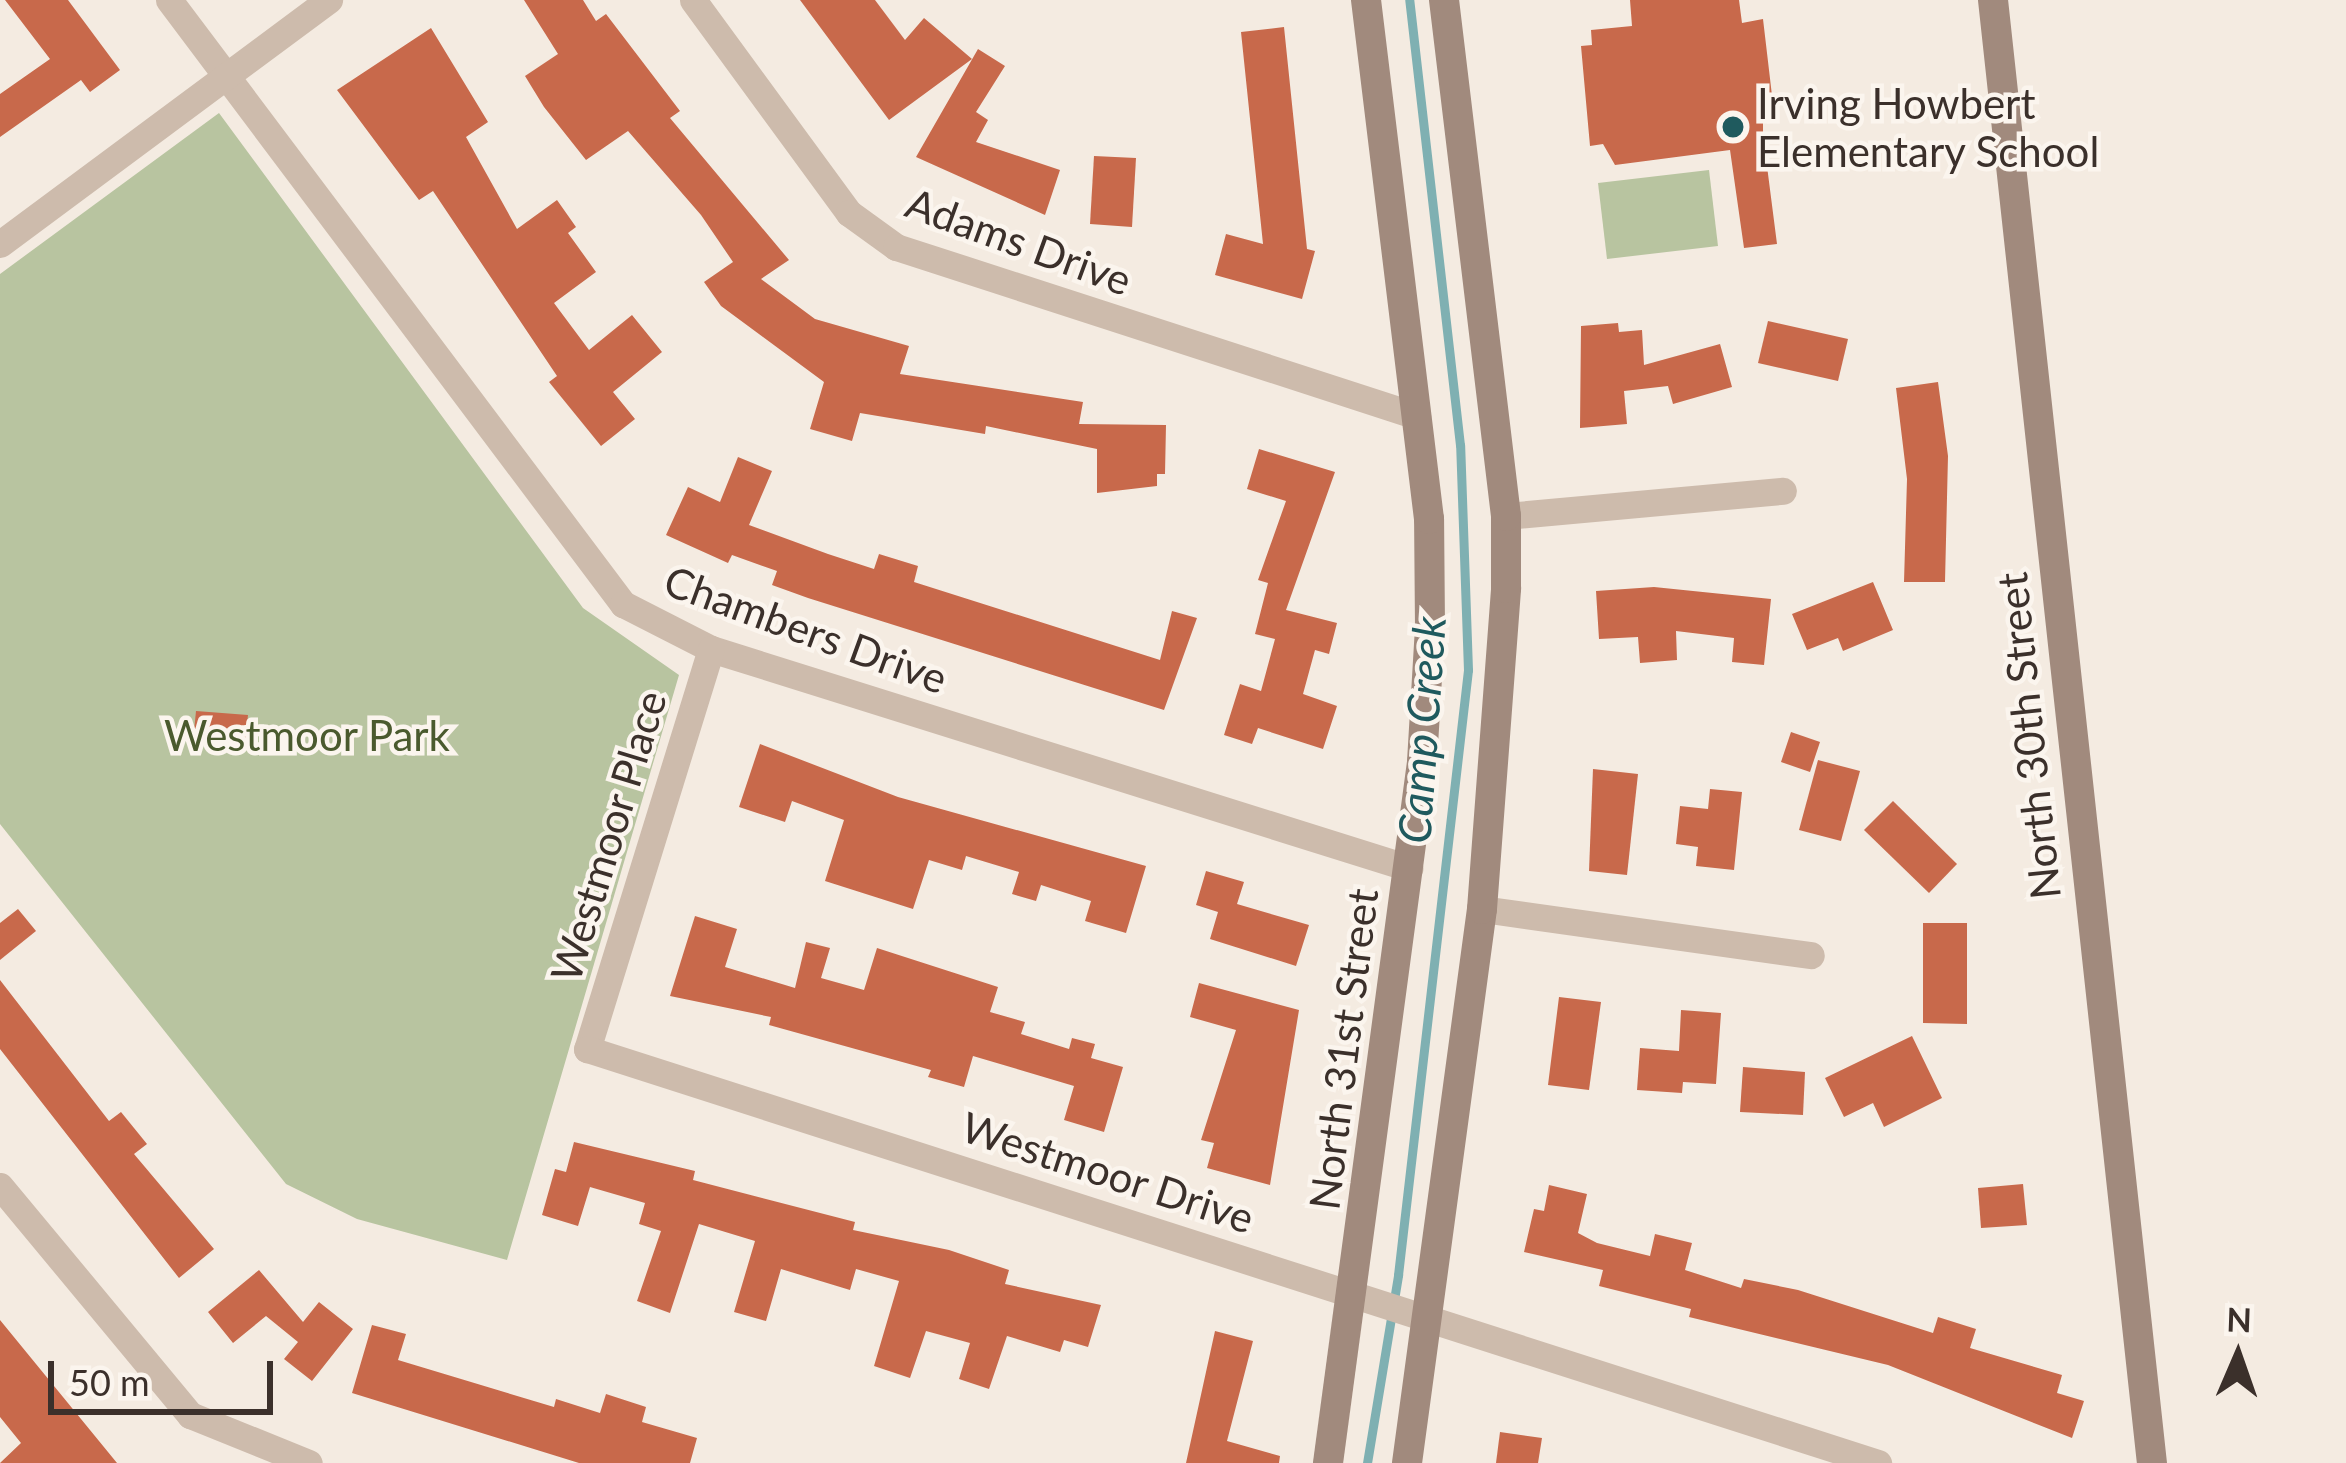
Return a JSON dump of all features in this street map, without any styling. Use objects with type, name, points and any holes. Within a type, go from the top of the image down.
[{"type":"main road","name":"North 31st Street","points":[[1328,1463],[1408,868],[1430,626],[1417,416],[1366,0]]},
{"type":"main road","points":[[1407,1463],[1432,1322],[1502,709],[1506,516],[1444,0]]},
{"type":"main road","name":"North 30th Street","points":[[1993,0],[2152,1463]]},
{"type":"street","name":"Chambers Drive","points":[[170,0],[601,580],[648,622],[711,649],[1408,868]]},
{"type":"street","points":[[0,244],[328,0]]},
{"type":"street","name":"Adams Drive","points":[[693,0],[849,213],[896,247],[1417,416]]},
{"type":"street","points":[[1506,516],[1783,491]]},
{"type":"street","name":"Westmoor Place","points":[[587,1049],[711,649]]},
{"type":"street","points":[[1482,909],[1811,955]]},
{"type":"street","name":"Westmoor Drive","points":[[587,1049],[1353,1295],[1825,1455],[1878,1463]]},
{"type":"street","points":[[0,1186],[190,1415],[309,1463]]},
{"type":"green space","name":"Westmoor Park","points":[[219,113],[583,608],[679,675],[507,1260],[357,1219],[286,1184],[0,824],[0,274]]},
{"type":"green space","points":[[1709,170],[1718,246],[1607,259],[1598,183]]},
{"type":"building","points":[[5,0],[68,0],[120,70],[90,92],[81,80],[0,137],[0,94],[50,59]]},
{"type":"building","points":[[524,0],[583,0],[596,21],[606,14],[680,111],[670,118],[789,260],[761,279],[815,319],[909,346],[900,374],[1083,402],[1079,424],[1166,425],[1165,474],[1157,474],[1157,486],[1097,493],[1097,449],[986,426],[985,434],[860,413],[852,441],[810,429],[824,382],[721,306],[704,282],[733,262],[701,215],[628,131],[586,160],[544,107],[525,76],[558,54]]},
{"type":"building","points":[[800,0],[875,0],[905,40],[924,18],[972,59],[889,120]]},
{"type":"building","points":[[1630,0],[1739,0],[1742,23],[1763,19],[1775,121],[1763,122],[1763,135],[1777,244],[1744,248],[1730,150],[1615,165],[1603,144],[1590,146],[1581,46],[1592,45],[1591,30],[1632,26]]},
{"type":"building","points":[[1284,27],[1307,249],[1315,251],[1302,299],[1215,275],[1226,234],[1263,244],[1241,32]]},
{"type":"building","points":[[431,28],[488,122],[466,137],[517,229],[557,200],[576,227],[568,233],[596,272],[554,303],[589,350],[632,315],[662,352],[613,392],[635,419],[601,446],[549,382],[557,376],[433,191],[419,200],[337,90]]},
{"type":"building","points":[[978,49],[1005,66],[976,112],[988,120],[976,142],[1060,170],[1045,215],[916,157]]},
{"type":"building","points":[[1094,156],[1136,158],[1132,227],[1090,224]]},
{"type":"building","points":[[1768,321],[1848,339],[1838,381],[1758,363]]},
{"type":"building","points":[[1618,323],[1619,332],[1642,330],[1644,365],[1720,344],[1732,387],[1673,404],[1668,386],[1624,391],[1627,424],[1580,428],[1581,326]]},
{"type":"building","points":[[1938,382],[1948,456],[1945,582],[1904,582],[1907,479],[1896,388]]},
{"type":"building","points":[[1259,449],[1335,472],[1286,610],[1337,623],[1329,654],[1315,650],[1303,694],[1337,706],[1323,749],[1258,728],[1252,744],[1224,735],[1240,684],[1261,691],[1275,639],[1255,634],[1268,583],[1258,580],[1286,501],[1247,489]]},
{"type":"building","points":[[738,457],[772,471],[749,525],[828,554],[874,569],[879,554],[918,566],[914,582],[1160,660],[1172,611],[1197,618],[1164,710],[808,598],[772,585],[777,571],[732,555],[728,563],[666,535],[688,487],[720,502]]},
{"type":"building","points":[[1873,582],[1893,630],[1843,651],[1838,638],[1807,650],[1792,614]]},
{"type":"building","points":[[1654,587],[1771,599],[1764,665],[1732,662],[1734,638],[1676,631],[1677,660],[1640,663],[1638,637],[1599,639],[1596,591]]},
{"type":"building","points":[[196,711],[248,715],[245,746],[193,741]]},
{"type":"building","points":[[1791,732],[1820,742],[1810,772],[1781,762]]},
{"type":"building","points":[[760,744],[898,797],[1146,866],[1126,933],[1085,921],[1091,901],[1041,885],[1036,901],[1012,894],[1019,872],[966,856],[962,870],[929,860],[913,909],[825,881],[844,820],[792,801],[785,822],[739,807]]},
{"type":"building","points":[[1818,760],[1860,771],[1841,841],[1799,830]]},
{"type":"building","points":[[1593,769],[1638,774],[1627,875],[1589,871]]},
{"type":"building","points":[[1710,789],[1742,792],[1734,870],[1696,866],[1698,847],[1676,844],[1680,806],[1708,809]]},
{"type":"building","points":[[1893,801],[1957,864],[1929,893],[1864,830]]},
{"type":"building","points":[[1206,871],[1244,882],[1237,904],[1309,925],[1296,966],[1210,939],[1218,912],[1196,905]]},
{"type":"building","points":[[18,909],[36,931],[0,960],[0,923]]},
{"type":"building","points":[[695,916],[737,929],[725,967],[795,988],[806,942],[830,948],[821,978],[864,990],[877,948],[998,987],[990,1012],[1025,1022],[1021,1034],[1069,1049],[1072,1038],[1095,1044],[1091,1058],[1123,1067],[1104,1132],[1064,1120],[1074,1086],[973,1056],[964,1087],[928,1077],[931,1070],[769,1025],[771,1017],[670,996]]},
{"type":"building","points":[[1923,923],[1967,923],[1967,1024],[1923,1023]]},
{"type":"building","points":[[0,980],[109,1121],[121,1112],[147,1144],[134,1154],[214,1249],[179,1278],[0,1049]]},
{"type":"building","points":[[1199,983],[1299,1010],[1270,1185],[1207,1168],[1214,1143],[1201,1140],[1236,1030],[1190,1017]]},
{"type":"building","points":[[1559,997],[1601,1002],[1589,1090],[1548,1085]]},
{"type":"building","points":[[1681,1010],[1721,1013],[1716,1084],[1683,1082],[1682,1093],[1637,1090],[1640,1048],[1679,1051]]},
{"type":"building","points":[[1912,1036],[1942,1098],[1884,1127],[1873,1103],[1844,1117],[1825,1078]]},
{"type":"building","points":[[1743,1067],[1805,1072],[1803,1115],[1740,1112]]},
{"type":"building","points":[[574,1142],[695,1171],[693,1180],[855,1222],[853,1230],[949,1250],[1009,1270],[1005,1284],[1101,1305],[1088,1347],[1064,1340],[1060,1352],[1007,1336],[989,1389],[959,1379],[970,1343],[926,1331],[910,1378],[874,1366],[899,1281],[856,1269],[850,1290],[781,1269],[766,1321],[734,1312],[755,1241],[699,1224],[670,1313],[637,1301],[661,1231],[639,1224],[645,1203],[590,1187],[578,1226],[542,1215],[555,1169],[566,1172]]},
{"type":"building","points":[[2023,1184],[2027,1225],[1981,1228],[1978,1188]]},
{"type":"building","points":[[1549,1185],[1587,1194],[1578,1233],[1597,1243],[1650,1256],[1655,1234],[1692,1243],[1685,1270],[1741,1288],[1744,1279],[1798,1290],[1933,1333],[1938,1317],[1976,1329],[1970,1348],[2062,1375],[2057,1393],[2084,1401],[2072,1438],[1888,1365],[1689,1317],[1691,1309],[1599,1286],[1603,1270],[1524,1252],[1534,1209],[1544,1211]]},
{"type":"building","points":[[259,1270],[303,1322],[319,1302],[353,1329],[312,1381],[284,1359],[298,1342],[266,1316],[233,1343],[208,1312]]},
{"type":"building","points":[[0,1320],[117,1463],[0,1463],[21,1443],[0,1417]]},
{"type":"building","points":[[372,1325],[406,1334],[398,1360],[554,1407],[556,1399],[600,1413],[606,1394],[646,1407],[642,1422],[697,1438],[690,1463],[579,1463],[352,1393]]},
{"type":"building","points":[[1215,1331],[1253,1341],[1227,1441],[1280,1456],[1279,1463],[1186,1463]]},
{"type":"building","points":[[1500,1432],[1542,1438],[1538,1463],[1496,1463]]},
{"type":"waterway","name":"Camp Creek","points":[[1367,1463],[1398,1275],[1468,670],[1460,445],[1409,0]]},
{"type":"place","name":"Irving Howbert Elementary School","points":[[1733,127]]}]
